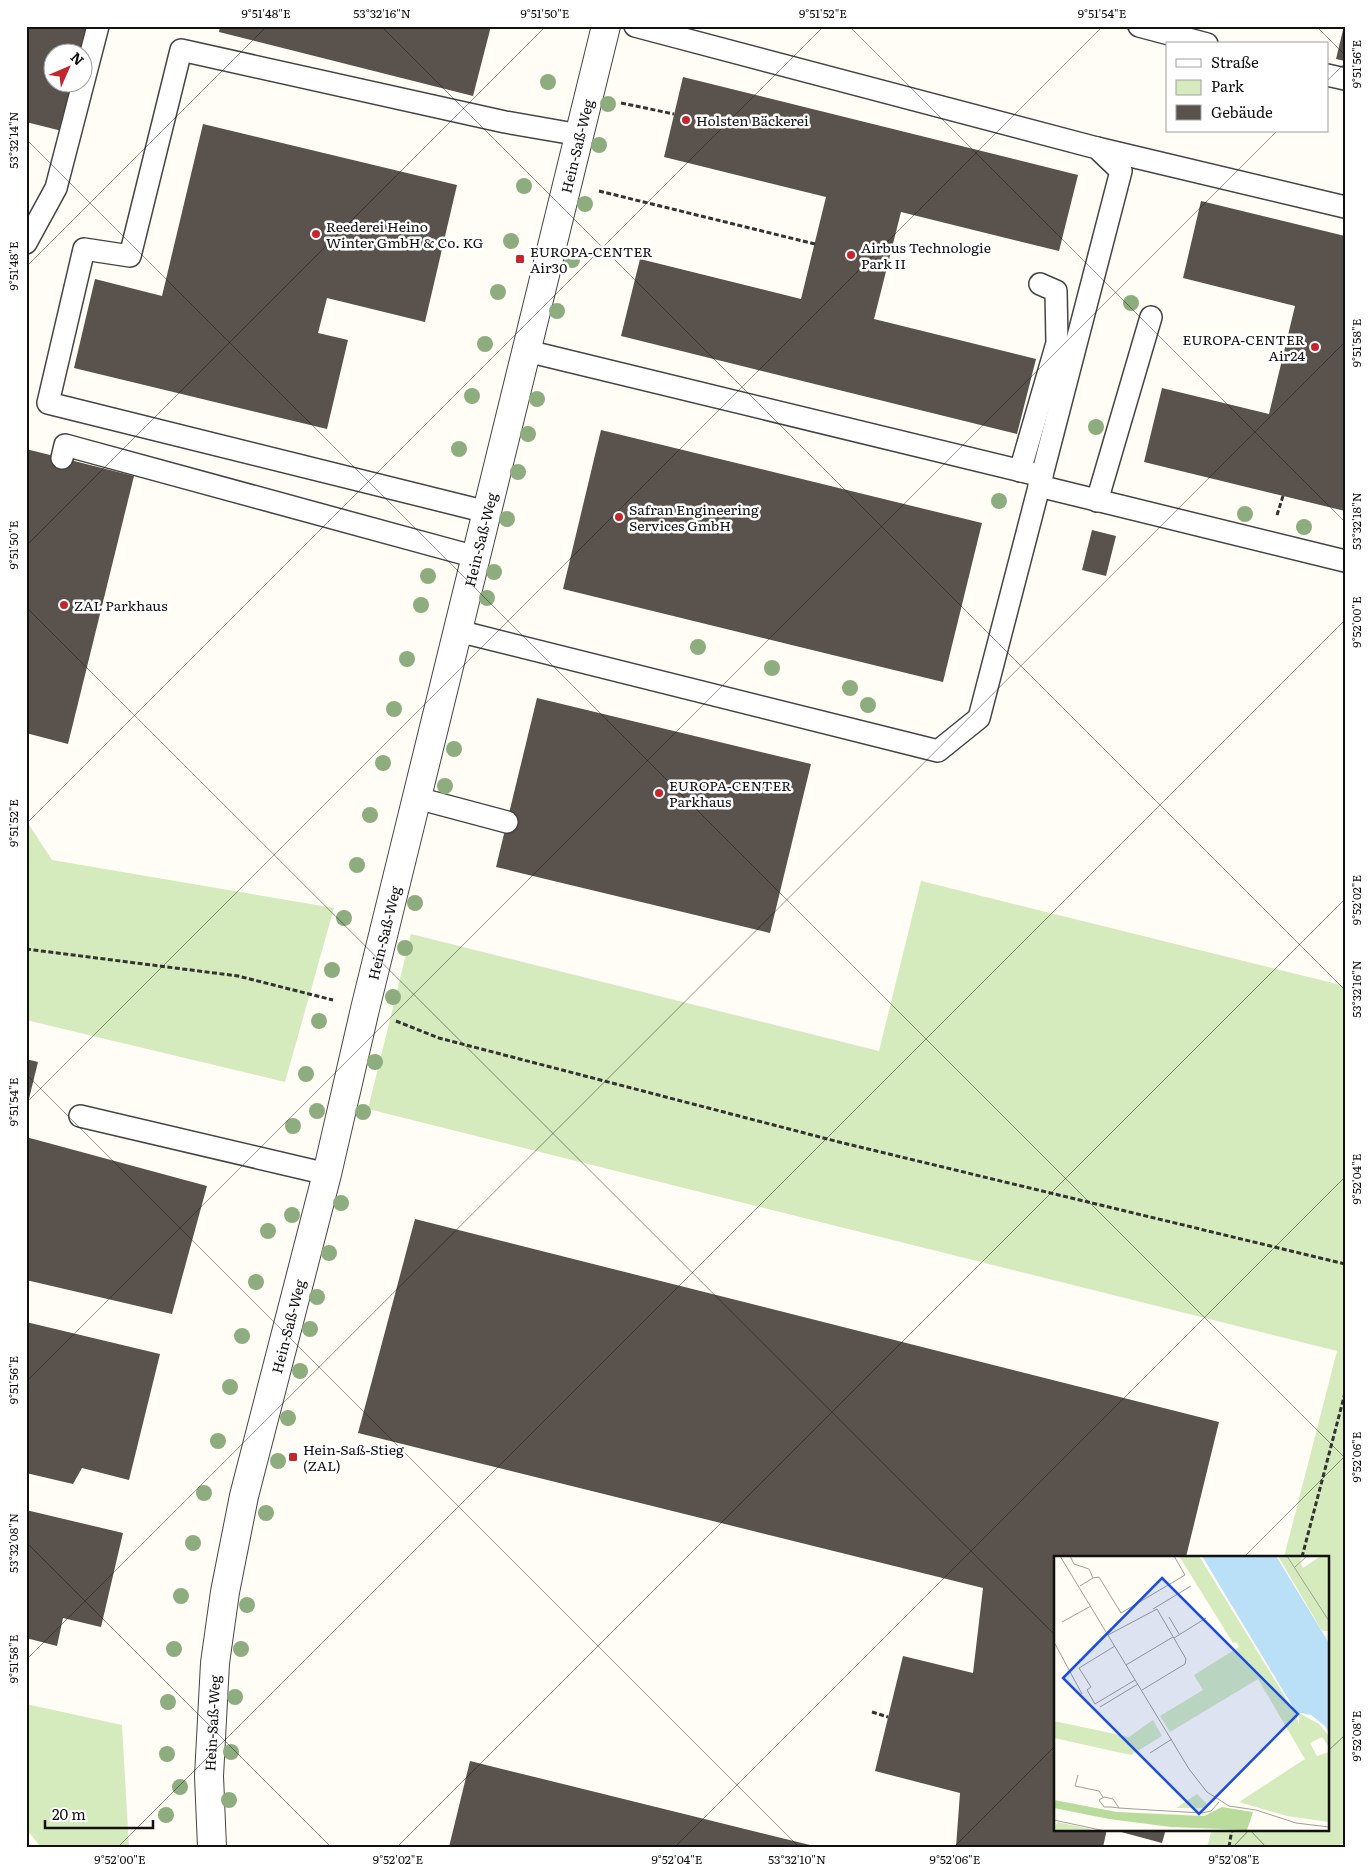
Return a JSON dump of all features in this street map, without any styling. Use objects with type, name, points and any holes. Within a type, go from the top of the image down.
[{"type":"street","name":"Hein-Saß-Weg","points":[[212,1847],[209,1776],[215,1663],[225,1592],[244,1496],[327,1174],[365,1009],[606,26]]},
{"type":"lane","points":[[26,243],[56,188],[98,26]]},
{"type":"lane","points":[[635,26],[1097,148],[1345,207]]},
{"type":"lane","points":[[1139,26],[1199,42]]},
{"type":"lane","points":[[487,512],[48,402],[84,249],[130,256],[181,50],[506,122],[580,136]]},
{"type":"lane","points":[[1328,75],[1345,80]]},
{"type":"lane","points":[[458,631],[938,751],[980,718],[1120,171],[1097,148]]},
{"type":"lane","points":[[1020,471],[1057,343],[1056,291],[1040,284]]},
{"type":"lane","points":[[1097,501],[1151,317]]},
{"type":"lane","points":[[527,351],[1020,471],[1040,481],[1097,501],[1345,561]]},
{"type":"lane","points":[[62,458],[65,445],[476,557]]},
{"type":"lane","points":[[417,798],[507,822]]},
{"type":"lane","points":[[80,1116],[327,1174]]},
{"type":"path","points":[[621,102],[674,114]]},
{"type":"path","points":[[568,183],[815,244]]},
{"type":"path","points":[[26,949],[238,976],[365,1009],[439,1038],[477,1048],[839,1142],[1345,1264]]},
{"type":"path","points":[[1302,1556],[1345,1393]]},
{"type":"path","points":[[872,1712],[888,1717]]},
{"type":"path","points":[[1229,1847],[1232,1830]]},
{"type":"green space","points":[[26,820],[52,860],[334,908],[285,1082],[26,1020]]},
{"type":"green space","points":[[921,881],[1345,986],[1345,1847],[1207,1847],[1212,1830],[1328,1830],[1328,1556],[1284,1556],[1337,1351],[368,1109],[411,934],[879,1051]]},
{"type":"green space","points":[[26,1704],[122,1725],[129,1847],[41,1847],[26,1829]]},
{"type":"building","points":[[26,26],[92,26],[86,42],[42,42],[42,92],[76,92],[66,132],[26,122]]},
{"type":"building","points":[[220,26],[491,26],[473,96],[219,32]]},
{"type":"building","points":[[1345,26],[1345,61],[1336,59]]},
{"type":"building","name":"Airbus Technologie Park II","points":[[683,77],[1078,175],[1059,251],[901,212],[874,319],[1036,359],[1017,434],[621,336],[640,259],[801,299],[826,197],[664,157]]},
{"type":"building","points":[[203,124],[457,185],[425,322],[327,298],[318,333],[348,340],[327,429],[74,368],[95,279],[162,296]]},
{"type":"building","name":"EUROPA-CENTER Air24","points":[[1201,201],[1345,236],[1345,511],[1144,462],[1162,388],[1269,414],[1295,306],[1183,278]]},
{"type":"building","points":[[601,430],[982,523],[943,682],[563,589]]},
{"type":"building","name":"ZAL Parkhaus","points":[[26,449],[134,476],[68,744],[26,733]]},
{"type":"building","points":[[1092,530],[1116,536],[1106,576],[1082,570]]},
{"type":"building","name":"EUROPA-CENTER Parkhaus","points":[[537,698],[811,764],[770,933],[496,867]]},
{"type":"building","points":[[26,1059],[38,1062],[27,1107],[26,1107]]},
{"type":"building","points":[[26,1137],[207,1186],[172,1314],[26,1280]]},
{"type":"building","points":[[415,1219],[1219,1422],[1186,1556],[1054,1556],[1054,1830],[1107,1830],[1103,1847],[956,1847],[960,1793],[875,1771],[903,1656],[973,1673],[983,1588],[358,1433]]},
{"type":"building","points":[[26,1322],[160,1354],[129,1480],[82,1468],[73,1484],[26,1473]]},
{"type":"building","points":[[26,1510],[123,1533],[101,1627],[63,1618],[57,1646],[26,1638]]},
{"type":"building","points":[[470,1761],[814,1846],[814,1847],[449,1847]]},
{"type":"building","points":[[1114,1830],[1166,1830],[1162,1843]]},
{"type":"place","name":"Holsten Bäckerei","points":[[686,120]]},
{"type":"place","name":"Reederei Heino Winter GmbH & Co. KG","points":[[316,234]]},
{"type":"place","name":"Airbus Technologie Park II","points":[[851,255]]},
{"type":"place","name":"EUROPA-CENTER Air30","points":[[520,259]]},
{"type":"place","name":"EUROPA-CENTER Air24","points":[[1315,347]]},
{"type":"place","name":"Safran Engineering Services GmbH","points":[[619,517]]},
{"type":"place","name":"ZAL Parkhaus","points":[[64,605]]},
{"type":"place","name":"EUROPA-CENTER Parkhaus","points":[[659,793]]},
{"type":"place","name":"Hein-Saß-Stieg (ZAL)","points":[[293,1457]]}]
